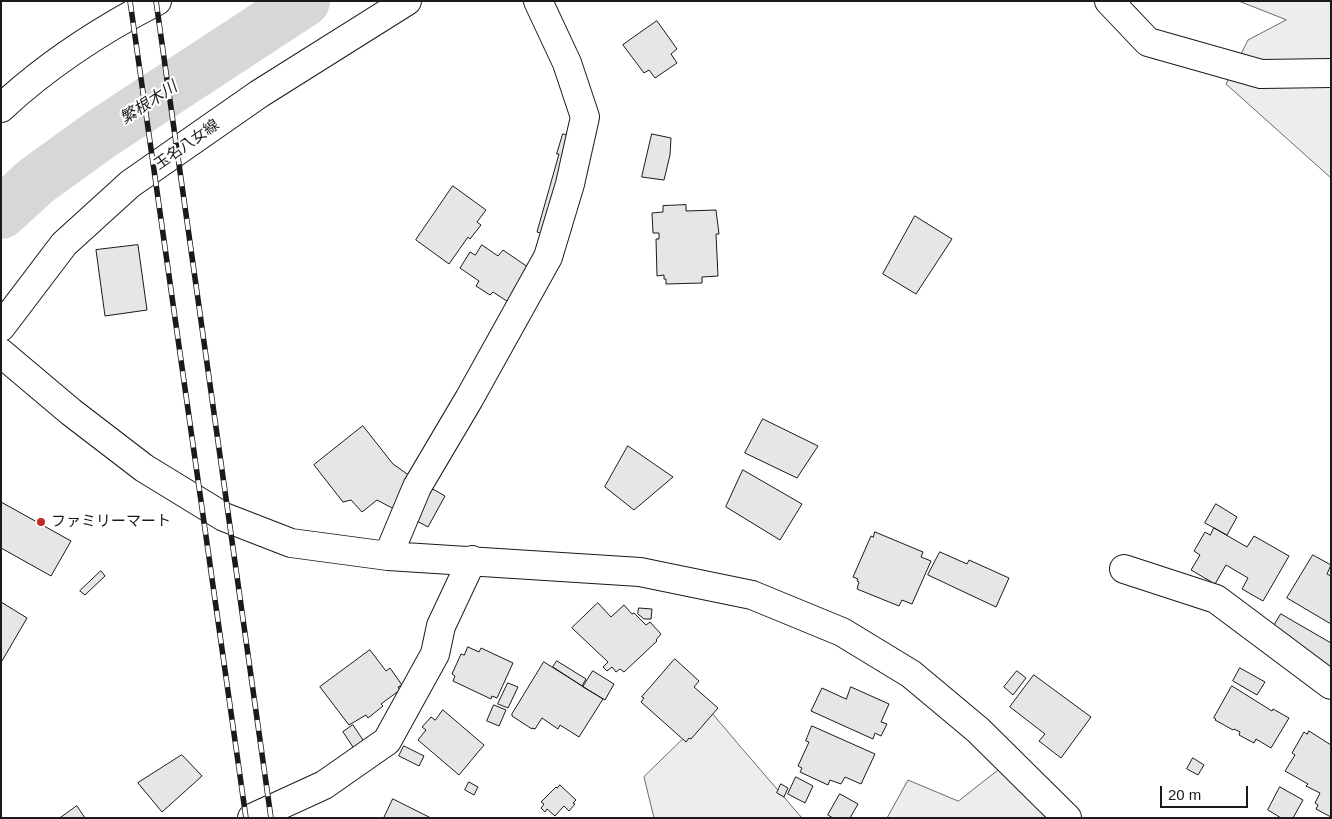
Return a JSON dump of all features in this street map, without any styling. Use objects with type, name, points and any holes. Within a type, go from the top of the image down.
[{"type":"street","points":[[1,108],[28,83],[75,50],[114,24],[157,1]]},
{"type":"street","name":"玉名八女線","points":[[1,327],[64,244],[130,184],[260,94],[406,1]]},
{"type":"street","points":[[388,556],[417,487],[469,399],[548,257],[570,184],[585,116],[567,63],[538,1]]},
{"type":"street","points":[[1109,1],[1148,42],[1261,74],[1331,73]]},
{"type":"street","points":[[1,353],[71,412],[144,468],[224,517],[291,543],[388,556],[640,572],[752,595],[842,632],[910,674],[963,717],[1067,818]]},
{"type":"street","points":[[252,818],[324,786],[387,741],[435,654],[441,626],[472,560]]},
{"type":"street","points":[[1124,568],[1216,599],[1331,685]]},
{"type":"shaded area","points":[[1239,1],[1331,1],[1331,178],[1226,84],[1248,40],[1286,20]]},
{"type":"shaded area","points":[[711,712],[802,818],[654,818],[644,777]]},
{"type":"shaded area","points":[[1010,761],[1062,818],[887,818],[908,780],[958,801]]},
{"type":"building","points":[[657,21],[677,49],[671,54],[677,63],[655,78],[649,70],[644,73],[623,45]]},
{"type":"building","points":[[563,134],[583,139],[567,241],[537,232]]},
{"type":"building","points":[[652,134],[671,138],[670,155],[664,180],[642,177]]},
{"type":"building","points":[[453,186],[486,210],[477,222],[481,225],[470,239],[468,237],[449,264],[416,240]]},
{"type":"building","points":[[686,205],[686,211],[716,210],[719,234],[716,234],[718,276],[702,277],[702,283],[666,284],[664,275],[657,276],[656,239],[659,239],[659,233],[653,233],[652,213],[663,212],[663,206]]},
{"type":"building","points":[[915,216],[952,239],[916,294],[883,274]]},
{"type":"building","points":[[138,245],[147,310],[105,316],[96,250]]},
{"type":"building","points":[[482,245],[498,256],[503,250],[544,278],[522,311],[493,292],[490,295],[476,286],[479,281],[460,268],[470,252],[475,255]]},
{"type":"building","points":[[763,419],[818,446],[797,478],[745,453]]},
{"type":"building","points":[[363,426],[393,464],[445,496],[428,527],[377,500],[362,512],[351,500],[343,502],[314,465]]},
{"type":"building","points":[[628,446],[673,477],[634,510],[605,487]]},
{"type":"building","points":[[743,470],[802,504],[780,540],[726,507]]},
{"type":"building","points":[[1,502],[71,541],[51,576],[1,548]]},
{"type":"building","points":[[1216,504],[1237,517],[1227,535],[1205,523]]},
{"type":"building","points":[[1214,528],[1247,547],[1254,536],[1289,556],[1263,601],[1242,589],[1248,578],[1226,565],[1215,584],[1191,570],[1200,555],[1194,551],[1205,532],[1210,535]]},
{"type":"building","points":[[875,532],[923,552],[921,557],[931,561],[912,604],[902,600],[899,606],[857,589],[858,579],[853,577],[871,536],[873,537]]},
{"type":"building","points":[[940,552],[967,564],[969,560],[1009,578],[996,607],[928,575]]},
{"type":"building","points":[[1313,555],[1331,565],[1327,574],[1331,576],[1331,624],[1287,598]]},
{"type":"building","points":[[101,571],[105,576],[85,595],[80,591]]},
{"type":"building","points":[[1,602],[27,618],[2,661],[1,660]]},
{"type":"building","points":[[598,603],[611,617],[624,605],[646,625],[650,622],[661,634],[657,641],[624,672],[620,669],[616,672],[612,667],[607,671],[603,667],[608,662],[572,628]]},
{"type":"building","points":[[639,608],[652,609],[651,619],[644,619],[638,614]]},
{"type":"building","points":[[1281,614],[1331,643],[1331,667],[1324,679],[1263,644]]},
{"type":"building","points":[[468,647],[479,652],[481,648],[513,663],[497,698],[492,696],[491,699],[453,681],[455,676],[452,674],[461,654],[464,655]]},
{"type":"building","points":[[370,650],[386,671],[390,668],[402,685],[398,687],[400,690],[381,704],[383,706],[368,718],[366,715],[349,725],[320,687]]},
{"type":"building","points":[[675,659],[699,681],[694,687],[718,708],[691,739],[689,738],[686,742],[641,702],[644,698],[642,697]]},
{"type":"building","points":[[557,661],[586,679],[582,686],[553,667]]},
{"type":"building","points":[[544,662],[603,699],[579,737],[560,725],[558,729],[542,718],[535,729],[532,729],[512,716]]},
{"type":"building","points":[[1240,668],[1265,682],[1257,695],[1233,681]]},
{"type":"building","points":[[593,671],[614,684],[605,700],[583,687]]},
{"type":"building","points":[[1017,671],[1026,678],[1013,695],[1004,687]]},
{"type":"building","points":[[1034,675],[1091,717],[1061,758],[1039,741],[1045,734],[1010,707]]},
{"type":"building","points":[[508,683],[518,687],[508,708],[498,704]]},
{"type":"building","points":[[1232,686],[1272,711],[1273,709],[1289,718],[1271,748],[1256,739],[1254,743],[1239,735],[1240,732],[1215,720],[1214,718]]},
{"type":"building","points":[[851,687],[889,704],[881,722],[887,724],[881,736],[875,733],[873,739],[811,711],[822,688],[846,699]]},
{"type":"building","points":[[494,705],[506,710],[499,726],[487,721]]},
{"type":"building","points":[[443,710],[484,745],[459,775],[418,740],[426,730],[422,727],[431,717],[435,720]]},
{"type":"building","points":[[353,725],[365,743],[355,750],[343,732]]},
{"type":"building","points":[[812,726],[875,754],[861,784],[845,777],[841,784],[830,780],[828,785],[800,772],[802,768],[798,766],[809,742],[806,741]]},
{"type":"building","points":[[1309,731],[1331,745],[1331,817],[1316,809],[1318,805],[1315,803],[1320,793],[1306,786],[1308,784],[1285,771],[1295,755],[1292,753],[1304,732],[1307,734]]},
{"type":"building","points":[[404,746],[424,756],[419,766],[399,756]]},
{"type":"building","points":[[182,755],[202,776],[162,812],[138,783]]},
{"type":"building","points":[[1193,758],[1204,765],[1198,775],[1187,769]]},
{"type":"building","points":[[796,777],[813,786],[805,803],[788,794]]},
{"type":"building","points":[[469,782],[478,787],[474,795],[465,790]]},
{"type":"building","points":[[781,784],[788,788],[784,797],[777,793]]},
{"type":"building","points":[[560,785],[576,800],[569,811],[564,806],[555,816],[547,809],[545,812],[541,808],[544,804],[541,802]]},
{"type":"building","points":[[1280,787],[1303,800],[1293,818],[1281,818],[1268,810]]},
{"type":"building","points":[[840,794],[858,804],[850,818],[833,818],[828,815]]},
{"type":"building","points":[[393,799],[431,818],[384,818]]},
{"type":"building","points":[[77,806],[85,818],[60,818]]},
{"type":"waterway","name":"繁根木川","points":[[1,213],[36,181],[101,134],[304,1]]},
{"type":"railway","points":[[130,1],[246,818]]},
{"type":"railway","points":[[156,1],[271,818]]},
{"type":"place","name":"ファミリーマート","points":[[41,522]]}]
